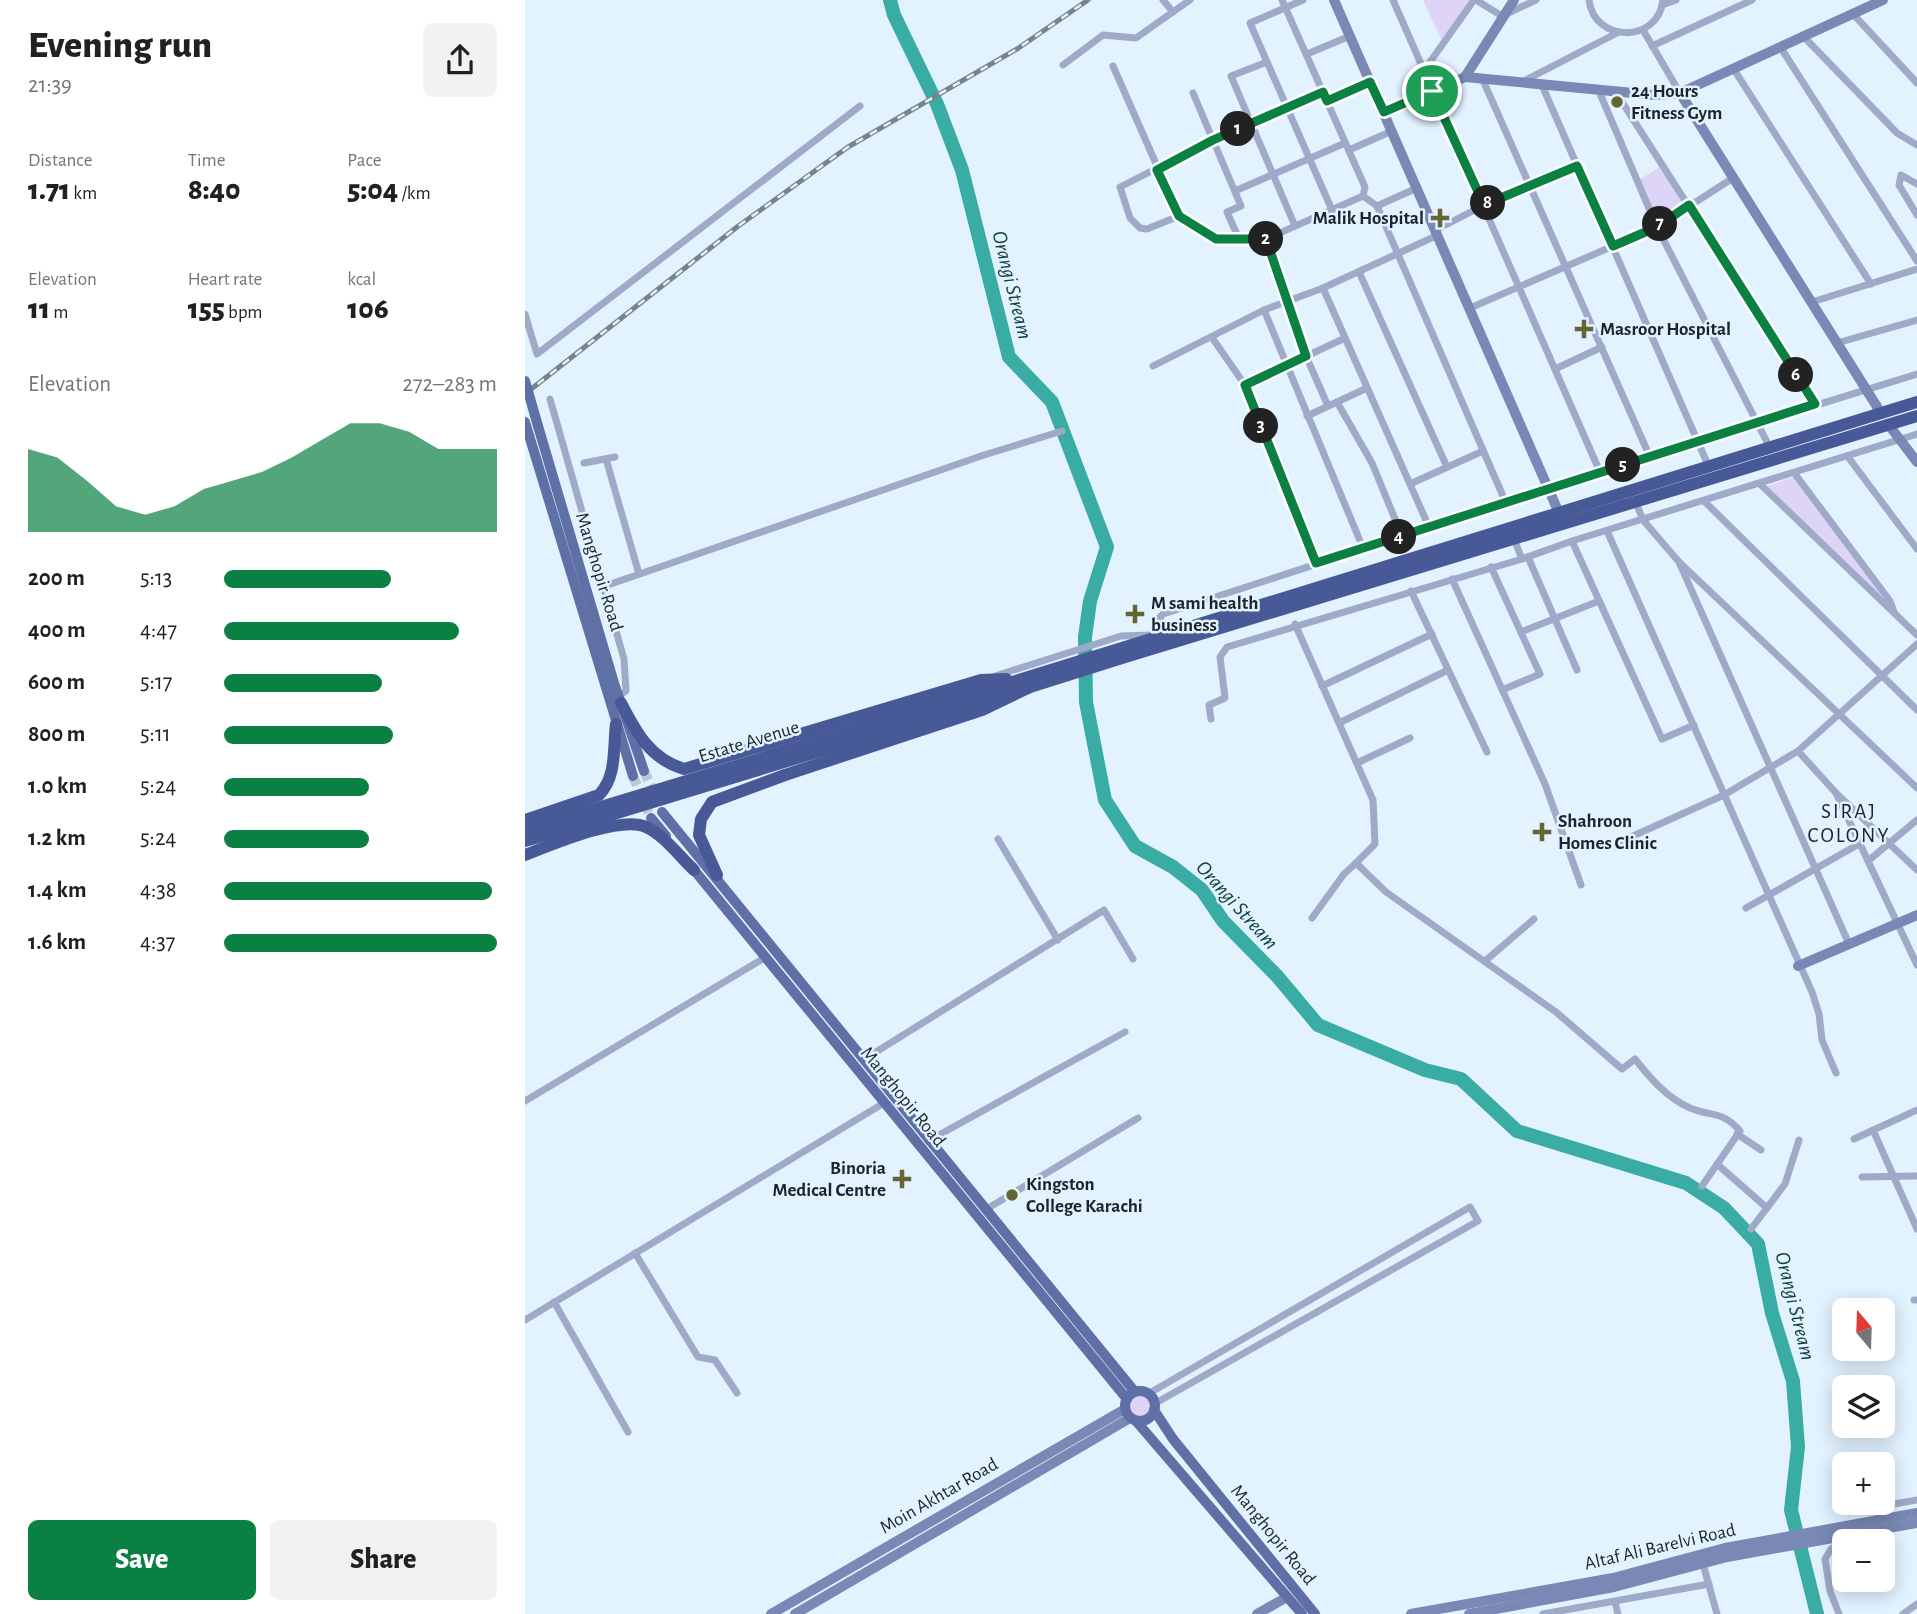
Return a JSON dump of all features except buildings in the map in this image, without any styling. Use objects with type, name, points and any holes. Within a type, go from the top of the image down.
[{"type":"highway","points":[[1121,653],[1165,635],[1917,402]]},
{"type":"highway","points":[[525,841],[1121,653],[1514,539],[1635,499],[1917,416]]},
{"type":"highway","points":[[620,699],[638,737],[660,758],[684,769],[982,685],[1029,682]]},
{"type":"highway","points":[[717,875],[700,843],[699,827],[712,803],[785,775],[982,710],[1029,682]]},
{"type":"highway","name":"Estate Avenue","points":[[525,830],[982,685]]},
{"type":"highway","points":[[525,821],[599,795],[605,789],[611,779],[616,724]]},
{"type":"highway","points":[[710,763],[701,768],[696,777],[698,787],[706,793],[785,775]]},
{"type":"highway","points":[[525,821],[586,804],[596,810],[598,818],[595,826],[525,855]]},
{"type":"highway","points":[[559,842],[634,824],[651,830],[694,870]]},
{"type":"main road","name":"Manghopir Road","points":[[525,382],[530,426],[616,724],[638,774],[620,699],[530,426]]},
{"type":"main road","points":[[662,813],[717,875],[985,1210],[1131,1408],[1147,1419],[1152,1402]]},
{"type":"main road","name":"Manghopir Road","points":[[651,818],[1131,1408],[1156,1444],[1302,1614]]},
{"type":"main road","name":"Manghopir Road","points":[[1152,1402],[1170,1434],[1315,1614]]},
{"type":"main road","points":[[1131,1408],[1152,1402]]},
{"type":"main road","points":[[1156,1444],[1159,1434],[1170,1434]]},
{"type":"street","points":[[1163,0],[1173,12]]},
{"type":"street","points":[[1063,65],[1103,35],[1136,38],[1190,0]]},
{"type":"street","points":[[1303,0],[1284,4],[1250,23],[1332,210]]},
{"type":"street","points":[[1334,0],[1559,513]]},
{"type":"street","points":[[1393,0],[1600,472]]},
{"type":"street","points":[[1425,69],[1475,0],[1502,16]]},
{"type":"street","points":[[1465,77],[1514,0]]},
{"type":"street","points":[[1502,16],[1536,0]]},
{"type":"street","points":[[1589,0],[1594,17],[1603,27],[1618,33]]},
{"type":"street","points":[[1524,81],[1618,33],[1643,30],[1657,17],[1663,3],[1676,0]]},
{"type":"street","points":[[1652,46],[1752,0]]},
{"type":"street","points":[[1384,112],[1465,77],[1654,95],[1680,93],[1883,0]]},
{"type":"street","points":[[1284,4],[1365,187],[1363,196]]},
{"type":"street","points":[[1853,14],[1917,83]]},
{"type":"street","points":[[1643,30],[1881,413]]},
{"type":"street","points":[[1307,54],[1350,36]]},
{"type":"street","points":[[1804,37],[1897,133],[1917,145]]},
{"type":"street","points":[[1781,48],[1917,261]]},
{"type":"street","points":[[1267,62],[1231,76],[1295,226]]},
{"type":"street","points":[[1113,66],[1179,216],[1216,239],[1266,239],[1363,196]]},
{"type":"street","points":[[1733,68],[1871,284]]},
{"type":"street","points":[[1482,78],[1650,457]]},
{"type":"street","points":[[1327,101],[1370,82]]},
{"type":"street","points":[[1541,83],[1708,465]]},
{"type":"street","points":[[1598,89],[1657,227],[1769,446]]},
{"type":"street","points":[[1615,91],[1815,404]]},
{"type":"street","points":[[1179,216],[1143,229],[1130,218],[1120,187],[1213,140],[1323,92]]},
{"type":"street","points":[[1193,93],[1241,206],[1227,212],[1239,239]]},
{"type":"street","points":[[525,314],[537,354],[860,106]]},
{"type":"street","points":[[1235,191],[1309,159],[1392,131]]},
{"type":"street","points":[[1153,366],[1264,310],[1322,288],[1397,254],[1484,205],[1577,166]]},
{"type":"street","points":[[1917,184],[1901,175],[1899,186],[1917,215]]},
{"type":"street","points":[[1470,308],[1657,227],[1733,178]]},
{"type":"street","points":[[1377,206],[1417,188]]},
{"type":"street","points":[[1363,196],[1377,206],[1506,503]]},
{"type":"street","points":[[1266,239],[1306,356],[1328,406]]},
{"type":"street","points":[[1812,302],[1917,269]]},
{"type":"street","points":[[1359,272],[1447,467]]},
{"type":"street","points":[[1322,288],[1429,527]]},
{"type":"street","points":[[1264,310],[1285,366],[1363,548]]},
{"type":"street","points":[[1837,343],[1917,320]]},
{"type":"street","points":[[1213,338],[1245,385],[1316,563]]},
{"type":"street","points":[[1245,385],[1345,338]]},
{"type":"street","points":[[1555,369],[1602,347]]},
{"type":"street","points":[[982,685],[1121,636],[1165,635],[1160,617],[1163,614],[1316,563],[1917,374]]},
{"type":"street","points":[[1307,416],[1367,388]]},
{"type":"street","points":[[550,398],[605,586],[628,687],[620,699]]},
{"type":"street","points":[[1337,402],[1372,463],[1402,536]]},
{"type":"street","points":[[1888,424],[1917,462]]},
{"type":"street","points":[[605,586],[984,455],[1062,431]]},
{"type":"street","points":[[1211,719],[1209,705],[1225,698],[1220,675],[1223,651],[1295,624],[1525,558],[1917,434]]},
{"type":"street","points":[[1410,484],[1483,451]]},
{"type":"street","points":[[584,464],[615,457]]},
{"type":"street","points":[[1848,457],[1917,550]]},
{"type":"street","points":[[606,459],[639,574]]},
{"type":"street","points":[[1795,474],[1890,601],[1895,615]]},
{"type":"street","points":[[1761,485],[1917,635]]},
{"type":"street","points":[[1635,499],[1643,520],[1679,562],[1917,788]]},
{"type":"street","points":[[1704,502],[1917,709]]},
{"type":"street","points":[[1607,531],[1815,1002],[1822,1040],[1836,1073]]},
{"type":"street","points":[[1514,539],[1555,619],[1577,670]]},
{"type":"street","points":[[1572,541],[1662,739],[1693,725]]},
{"type":"street","points":[[1679,562],[1849,944]]},
{"type":"street","points":[[1492,567],[1540,674],[1503,690]]},
{"type":"street","points":[[1452,579],[1545,784],[1581,886]]},
{"type":"street","points":[[1411,591],[1487,752]]},
{"type":"street","points":[[1521,632],[1599,601]]},
{"type":"street","points":[[1295,624],[1373,800],[1375,833],[1375,844],[1344,874],[1312,918]]},
{"type":"street","points":[[1322,686],[1431,634]]},
{"type":"street","points":[[1622,841],[1724,795],[1798,751],[1917,644]]},
{"type":"street","points":[[1339,723],[1448,670]]},
{"type":"street","points":[[1357,763],[1410,738]]},
{"type":"street","points":[[1798,751],[1836,793],[1917,870]]},
{"type":"street","points":[[1836,793],[1917,965]]},
{"type":"street","points":[[1868,861],[1917,820]]},
{"type":"street","points":[[998,839],[1058,940]]},
{"type":"street","points":[[1746,908],[1859,844]]},
{"type":"street","points":[[1356,863],[1386,892],[1556,1012],[1622,1069],[1635,1059],[1654,1082],[1679,1102],[1692,1109],[1724,1116],[1739,1131],[1702,1186]]},
{"type":"street","points":[[863,1060],[1104,910],[1133,959]]},
{"type":"street","points":[[1798,966],[1917,915]]},
{"type":"street","points":[[1485,961],[1534,919]]},
{"type":"street","points":[[525,1101],[766,957]]},
{"type":"street","points":[[928,1141],[1125,1032]]},
{"type":"street","points":[[525,1320],[884,1103]]},
{"type":"street","points":[[1854,1139],[1917,1110]]},
{"type":"street","points":[[985,1210],[1138,1118]]},
{"type":"street","points":[[1873,1130],[1917,1229]]},
{"type":"street","points":[[1737,1134],[1761,1150]]},
{"type":"street","points":[[1751,1228],[1785,1184],[1799,1140]]},
{"type":"street","points":[[1717,1164],[1767,1208]]},
{"type":"street","points":[[1862,1177],[1917,1176]]},
{"type":"street","points":[[1470,1207],[1478,1221],[1152,1402],[1380,1260],[1470,1207]]},
{"type":"street","points":[[635,1254],[698,1357],[715,1360],[737,1393]]},
{"type":"street","points":[[1380,1260],[1386,1271]]},
{"type":"street","points":[[554,1302],[628,1432]]},
{"type":"street","name":"Moin Akhtar Road","points":[[771,1614],[1131,1408]]},
{"type":"street","name":"Moin Akhtar Road","points":[[795,1614],[918,1543],[1131,1408]]},
{"type":"street","points":[[1875,1521],[1883,1506],[1917,1500]]},
{"type":"street","name":"Altaf Ali Barelvi Road","points":[[1411,1614],[1613,1578],[1917,1513]]},
{"type":"street","name":"Altaf Ali Barelvi Road","points":[[1880,1529],[1917,1522]]},
{"type":"street","points":[[912,1532],[918,1543]]},
{"type":"street","name":"Altaf Ali Barelvi Road","points":[[1818,1536],[1832,1535]]},
{"type":"street","points":[[1832,1548],[1825,1559],[1830,1591],[1839,1614]]},
{"type":"street","name":"Altaf Ali Barelvi Road","points":[[1469,1614],[1614,1587],[1703,1564],[1726,1553]]},
{"type":"street","points":[[1703,1564],[1717,1614]]},
{"type":"street","points":[[1543,1614],[1709,1584]]},
{"type":"street","points":[[1257,1614],[1287,1597]]},
{"type":"street","points":[[1615,1602],[1618,1614]]},
{"type":"street","points":[[1903,1614],[1917,1604]]},
{"type":"shaded area","points":[[1423,0],[1474,0],[1443,43]]},
{"type":"shaded area","points":[[1663,165],[1689,205],[1657,227],[1637,181]]},
{"type":"shaded area","points":[[1794,477],[1882,593],[1878,596],[1767,486]]},
{"type":"shaded area","points":[[1140,1396],[1148,1399],[1151,1407],[1148,1415],[1140,1418],[1132,1415],[1129,1407],[1132,1399]]},
{"type":"waterway","name":"Orangi Stream","points":[[890,0],[894,15],[937,104],[962,170],[1009,357],[1052,402],[1107,547],[1090,601],[1085,637],[1086,702],[1105,800],[1135,846],[1173,867],[1202,890],[1223,921],[1277,976],[1318,1025],[1425,1070],[1461,1079],[1517,1131],[1686,1183],[1724,1208],[1758,1244],[1772,1313],[1793,1381],[1798,1447],[1791,1510],[1817,1614]]},
{"type":"tunnel","points":[[644,771],[656,797]]},
{"type":"tunnel","points":[[633,776],[651,818]]},
{"type":"railway","points":[[525,394],[737,227],[848,147],[1017,49],[1088,0]]},
{"type":"place","name":"24 Hours Fitness Gym","points":[[1617,102]]},
{"type":"place","name":"Malik Hospital","points":[[1440,218]]},
{"type":"place","name":"Masroor Hospital","points":[[1584,329]]},
{"type":"place","name":"M sami health business","points":[[1135,614]]},
{"type":"place","name":"Shahroon Homes Clinic","points":[[1542,832]]},
{"type":"place","name":"Binoria Medical Centre","points":[[902,1179]]},
{"type":"place","name":"Kingston College Karachi","points":[[1012,1195]]},
{"type":"district","name":"SIRAJ COLONY","points":[[1849,823]]},
{"type":"route","points":[[1370,82],[1384,112],[1432,91],[1484,205],[1577,166],[1613,246],[1657,227],[1689,205],[1815,404],[1316,563],[1245,385],[1306,356],[1266,239],[1216,239],[1179,216],[1157,170],[1213,140],[1323,92],[1327,101],[1370,82]]}]
